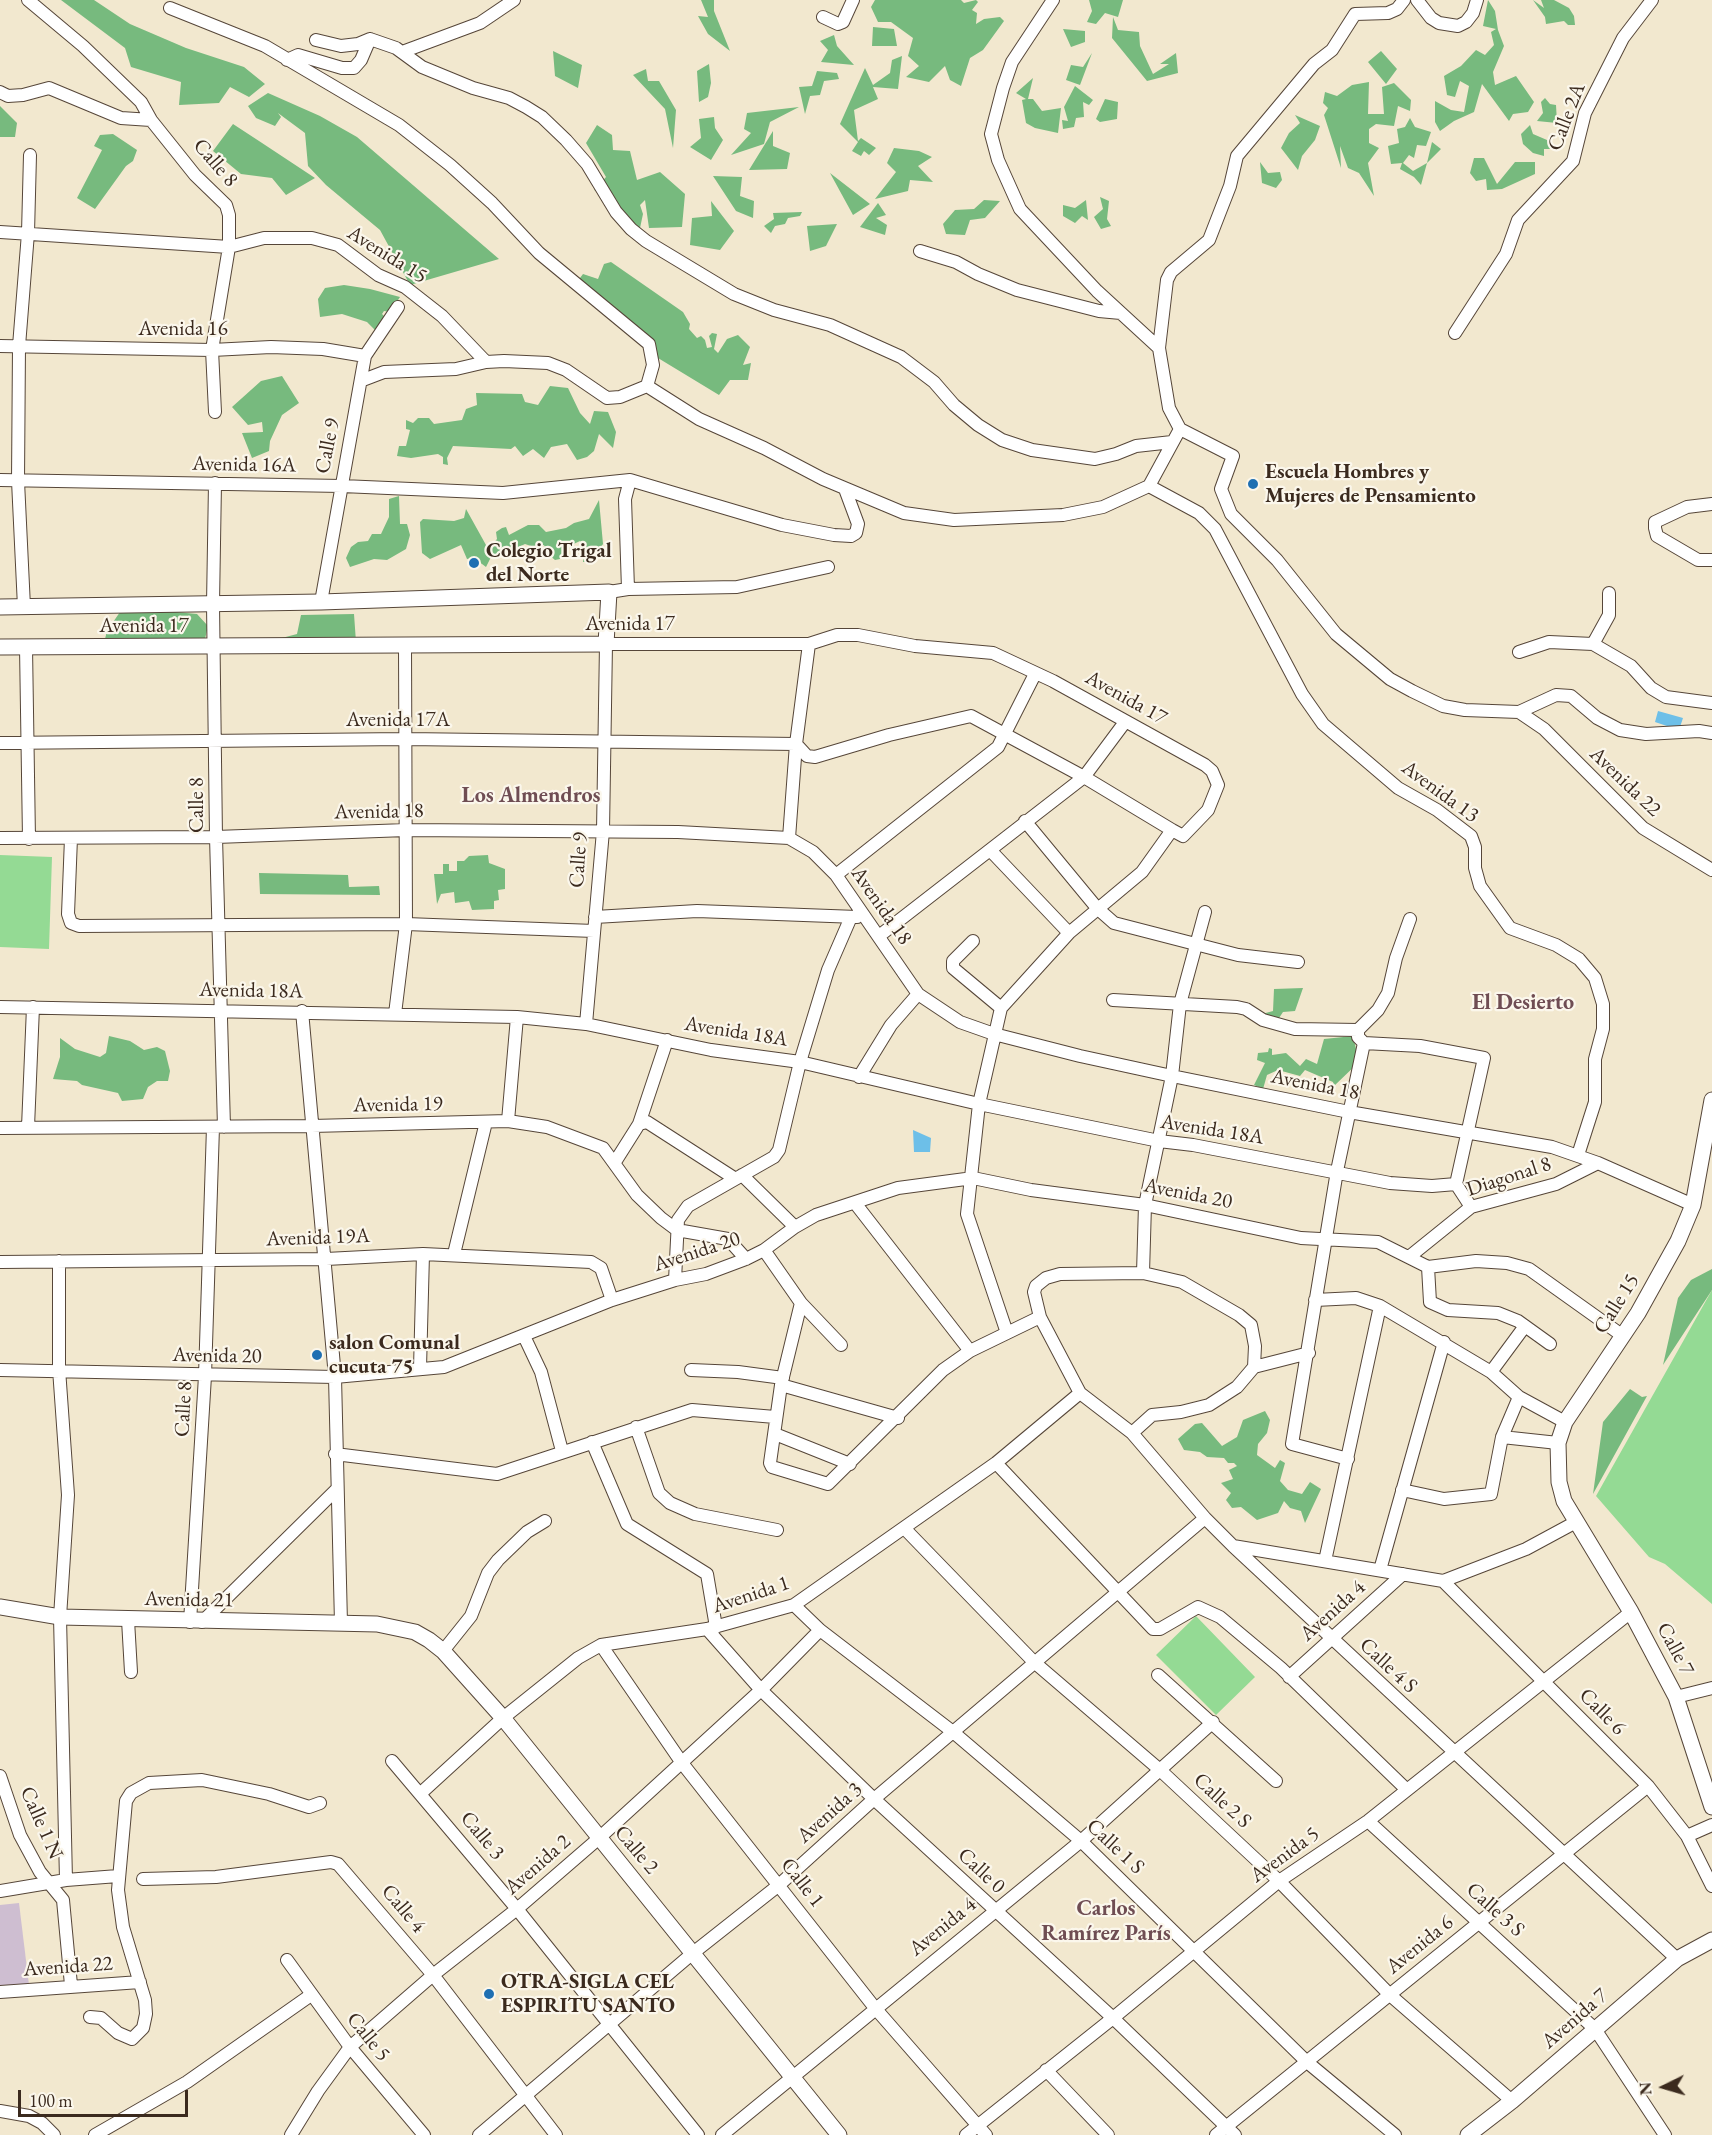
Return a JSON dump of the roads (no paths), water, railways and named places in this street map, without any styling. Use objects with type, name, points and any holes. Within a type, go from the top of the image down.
[{"type":"main road","name":"Avenida 17","points":[[0,607],[321,603],[609,592]]},
{"type":"main road","name":"Calle 9","points":[[606,644],[609,592]]},
{"type":"main road","name":"Avenida 17","points":[[0,647],[606,644]]},
{"type":"main road","name":"Calle 15","points":[[1576,1522],[1561,1491],[1558,1443],[1565,1422],[1623,1336],[1673,1249],[1693,1205],[1712,1100]]},
{"type":"main road","name":"Calle 7","points":[[1576,1522],[1631,1611],[1676,1697],[1709,1784],[1712,1807]]},
{"type":"main road","name":"Avenida 21","points":[[0,1607],[60,1617],[196,1622],[378,1624]]},
{"type":"main road","name":"Calle 2","points":[[378,1624],[416,1632],[443,1651],[503,1718],[598,1839],[839,2135]]},
{"type":"main road","name":"Avenida 7","points":[[1468,2135],[1512,2101],[1677,1959],[1712,1940]]},
{"type":"street","name":"Calle 8","points":[[28,0],[141,102],[151,120],[176,148],[195,175],[226,205],[229,215],[229,247],[212,350],[215,412]]},
{"type":"street","points":[[402,52],[480,24],[514,0]]},
{"type":"street","points":[[823,17],[838,24],[843,22],[853,0]]},
{"type":"street","points":[[1053,0],[1012,62],[991,134],[998,160],[1020,210],[1097,291],[1159,348]]},
{"type":"street","points":[[1404,0],[1397,9],[1388,13],[1355,14],[1332,50],[1314,64],[1237,156],[1230,186],[1209,240],[1171,272],[1167,280],[1159,348],[1173,419],[1180,429],[1233,456],[1221,489],[1231,514],[1277,560],[1336,634],[1390,679],[1443,706],[1465,710],[1520,712],[1556,695],[1571,696],[1597,718],[1620,730],[1646,734],[1699,731],[1712,733]]},
{"type":"street","points":[[1417,0],[1431,18],[1439,23],[1458,26],[1473,13],[1477,0]]},
{"type":"street","name":"Calle 2A","points":[[1455,333],[1506,254],[1518,220],[1574,162],[1585,113],[1623,38],[1652,0]]},
{"type":"street","points":[[170,8],[229,30],[287,60],[399,125],[433,151],[492,203],[539,253],[649,344],[653,365],[647,386]]},
{"type":"street","points":[[287,60],[298,55],[342,68],[354,68],[361,60],[370,39]]},
{"type":"street","points":[[316,40],[342,46],[370,39],[402,52],[422,67],[473,88],[509,98],[542,117],[567,140],[586,164],[616,212],[646,241],[734,294],[774,310],[830,325],[901,357],[934,382],[954,405],[1002,440],[1032,450],[1095,459],[1136,446],[1173,442]]},
{"type":"street","points":[[0,92],[8,96],[23,95],[49,88],[122,118],[151,120]]},
{"type":"street","points":[[24,607],[18,481],[19,346],[28,233],[30,155]]},
{"type":"street","name":"Avenida 15","points":[[0,232],[229,247],[264,238],[312,238],[338,245],[378,275],[405,287],[421,298],[442,316],[486,362]]},
{"type":"street","points":[[920,250],[956,262],[1017,290],[1099,311],[1121,313]]},
{"type":"street","name":"Calle 9","points":[[321,603],[363,380],[365,356],[398,307]]},
{"type":"street","name":"Avenida 16","points":[[0,346],[212,350],[271,347],[323,349],[365,356]]},
{"type":"street","points":[[363,380],[384,372],[456,369],[486,362],[548,363],[567,370],[607,398],[620,397],[647,386]]},
{"type":"street","points":[[647,386],[699,419],[845,489],[904,513],[954,520],[1063,515],[1103,507],[1149,486],[1180,429]]},
{"type":"street","name":"Avenida 16A","points":[[0,480],[342,486],[503,494],[630,480]]},
{"type":"street","points":[[628,589],[625,499],[630,480],[782,525],[834,536],[852,536],[856,533],[858,524],[845,489]]},
{"type":"street","name":"Calle 8","points":[[196,1622],[206,1376],[208,1260],[219,1127],[222,1009],[221,927],[216,837],[213,604],[215,483]]},
{"type":"street","name":"Avenida 13","points":[[1149,486],[1199,513],[1215,529],[1302,694],[1323,724],[1398,788],[1437,810],[1471,836],[1475,846],[1475,868],[1480,886],[1510,928],[1556,945],[1579,959],[1595,978],[1603,1004],[1603,1029],[1595,1059],[1594,1102],[1578,1155]]},
{"type":"street","points":[[1712,504],[1687,507],[1655,522],[1657,536],[1698,560],[1712,560]]},
{"type":"street","name":"Avenida 17","points":[[609,592],[628,589],[737,586],[771,582],[828,567]]},
{"type":"street","points":[[1593,644],[1609,615],[1609,593]]},
{"type":"street","name":"Avenida 17","points":[[606,644],[809,644],[837,635],[858,635],[915,646],[993,653],[1053,681],[1212,771],[1218,785],[1208,810],[1189,833],[1181,837],[1172,830]]},
{"type":"street","points":[[1519,652],[1549,642],[1593,644],[1631,666],[1651,688],[1666,696],[1712,703]]},
{"type":"street","name":"Calle 9","points":[[586,1024],[603,831],[606,644]]},
{"type":"street","points":[[789,838],[796,744],[809,644]]},
{"type":"street","points":[[395,1014],[406,924],[405,645]]},
{"type":"street","points":[[26,647],[29,839]]},
{"type":"street","points":[[836,874],[998,747],[1035,674]]},
{"type":"street","name":"Avenida 22","points":[[1520,712],[1544,729],[1642,828],[1712,870]]},
{"type":"street","points":[[796,744],[807,756],[815,757],[889,735],[971,716],[1004,736],[1084,777],[1172,830],[1142,872],[1069,933],[1001,1008],[979,1104],[973,1178],[967,1214],[1007,1333]]},
{"type":"street","points":[[879,936],[1084,777],[1125,722]]},
{"type":"street","name":"Avenida 17A","points":[[0,743],[406,739],[796,744]]},
{"type":"street","points":[[1025,821],[1097,908],[1114,923],[1238,955],[1298,962]]},
{"type":"street","name":"Avenida 18","points":[[0,838],[216,837],[406,830],[730,833],[789,838],[813,852],[836,874],[918,993],[960,1022],[994,1034],[1172,1077],[1349,1112],[1466,1130],[1552,1147],[1598,1163],[1693,1205]]},
{"type":"street","points":[[71,838],[68,914],[71,923],[79,926],[221,927],[406,924],[594,931]]},
{"type":"street","points":[[990,850],[1069,933]]},
{"type":"street","points":[[596,917],[697,911],[864,917]]},
{"type":"street","points":[[1143,1273],[1145,1205],[1172,1077],[1180,1004],[1205,912]]},
{"type":"street","points":[[675,1280],[678,1220],[688,1206],[774,1157],[779,1150],[800,1062],[828,970],[851,917]]},
{"type":"street","points":[[1410,919],[1396,958],[1388,993],[1378,1010],[1358,1030],[1358,1037],[1364,1043],[1420,1046],[1484,1058],[1466,1130],[1456,1184],[1472,1207]]},
{"type":"street","points":[[973,941],[953,961],[952,968],[1001,1008]]},
{"type":"street","points":[[859,1077],[891,1025],[918,993]]},
{"type":"street","points":[[1113,1000],[1246,1009],[1263,1020],[1295,1029],[1358,1030]]},
{"type":"street","name":"Avenida 18A","points":[[0,1007],[222,1009],[517,1017],[586,1024],[711,1050],[800,1062],[979,1104],[1158,1141],[1337,1171],[1390,1183],[1432,1186],[1456,1184]]},
{"type":"street","points":[[28,1128],[33,1007]]},
{"type":"street","points":[[302,1011],[335,1377],[341,1623]]},
{"type":"street","points":[[508,1121],[517,1017]]},
{"type":"street","points":[[615,1162],[639,1124],[667,1040]]},
{"type":"street","points":[[1348,1459],[1292,1444],[1309,1353],[1315,1300],[1337,1171],[1364,1043]]},
{"type":"street","name":"Avenida 19","points":[[0,1128],[312,1126],[508,1121],[547,1127],[603,1148],[637,1195],[677,1230],[728,1239],[746,1258]]},
{"type":"street","points":[[454,1254],[486,1122]]},
{"type":"street","points":[[639,1124],[647,1122],[738,1176],[795,1227]]},
{"type":"street","name":"Diagonal 8","points":[[1409,1257],[1472,1207],[1556,1184],[1598,1163]]},
{"type":"street","name":"Avenida 20","points":[[0,1370],[59,1369],[206,1376],[335,1377],[444,1367],[612,1300],[675,1280],[706,1274],[746,1258],[764,1250],[816,1215],[898,1188],[973,1178],[1031,1190],[1145,1205],[1301,1238],[1378,1242],[1428,1267]]},
{"type":"street","points":[[855,1203],[970,1351]]},
{"type":"street","points":[[764,1250],[801,1303],[841,1345]]},
{"type":"street","points":[[420,1368],[423,1254]]},
{"type":"street","name":"Avenida 19A","points":[[0,1262],[326,1259],[454,1254],[591,1262],[601,1268],[612,1300]]},
{"type":"street","points":[[59,1261],[59,1369],[68,1495],[60,1617],[66,1880]]},
{"type":"street","points":[[1550,1344],[1526,1326],[1498,1313],[1448,1310],[1430,1302],[1428,1267],[1476,1261],[1507,1263],[1528,1269],[1623,1336]]},
{"type":"street","points":[[1080,1393],[1040,1317],[1034,1292],[1036,1286],[1046,1278],[1060,1274],[1143,1273],[1182,1282],[1251,1325],[1255,1346],[1254,1367]]},
{"type":"street","points":[[1315,1300],[1356,1298],[1380,1306],[1444,1342],[1491,1372],[1519,1397],[1565,1422]]},
{"type":"street","points":[[801,1303],[775,1417],[770,1458],[772,1467],[828,1484],[898,1418],[944,1370],[970,1351],[1040,1317]]},
{"type":"street","points":[[1325,1561],[1380,1306]]},
{"type":"street","points":[[1491,1372],[1526,1326]]},
{"type":"street","points":[[524,1336],[541,1372],[562,1451]]},
{"type":"street","points":[[1380,1570],[1444,1342]]},
{"type":"street","points":[[1132,1433],[1152,1415],[1181,1412],[1209,1405],[1237,1387],[1254,1367],[1309,1353]]},
{"type":"street","points":[[691,1370],[738,1372],[782,1382],[898,1418]]},
{"type":"street","name":"Calle 4 S","points":[[1080,1393],[1132,1433],[1205,1518],[1233,1546],[1330,1639],[1677,1959]]},
{"type":"street","name":"Avenida 1","points":[[421,1792],[503,1718],[578,1658],[601,1645],[712,1628],[794,1605],[996,1463],[1080,1393]]},
{"type":"street","points":[[1402,1490],[1443,1499],[1491,1494],[1502,1437],[1519,1397]]},
{"type":"street","points":[[336,1454],[497,1474],[692,1410],[723,1410],[775,1417]]},
{"type":"street","points":[[636,1427],[659,1493],[670,1503],[695,1514],[777,1530]]},
{"type":"street","points":[[774,1434],[850,1464]]},
{"type":"street","points":[[1502,1437],[1558,1443]]},
{"type":"street","points":[[591,1442],[627,1524],[706,1574],[712,1628]]},
{"type":"street","points":[[996,1463],[1117,1592],[1156,1630],[1198,1608],[1206,1609],[1220,1617],[1289,1677],[1407,1790]]},
{"type":"street","points":[[196,1622],[336,1490]]},
{"type":"street","name":"Avenida 3","points":[[479,2135],[693,1953],[779,1886],[874,1799],[1205,1518]]},
{"type":"street","points":[[443,1651],[471,1616],[488,1573],[498,1560],[527,1532],[545,1521]]},
{"type":"street","points":[[1233,1546],[1443,1581],[1526,1549],[1576,1522]]},
{"type":"street","name":"Calle 2 S","points":[[905,1529],[1034,1662],[1160,1770],[1279,1881],[1390,1995],[1512,2101]]},
{"type":"street","name":"Avenida 4","points":[[1289,1677],[1403,1574]]},
{"type":"street","name":"Calle 6","points":[[1443,1581],[1648,1786],[1687,1836],[1712,1886]]},
{"type":"street","name":"Calle 1 S","points":[[794,1605],[820,1630],[953,1732],[1081,1840],[1196,1950],[1307,2062],[1395,2135]]},
{"type":"street","name":"Avenida 5","points":[[966,2135],[1279,1881],[1368,1821],[1631,1611]]},
{"type":"street","points":[[128,1620],[131,1672]]},
{"type":"street","name":"Calle 0","points":[[712,1628],[761,1690],[874,1799],[1113,2018],[1226,2132]]},
{"type":"street","name":"Avenida 2","points":[[291,2135],[350,2047],[433,1975],[517,1909],[598,1839],[761,1690],[820,1630]]},
{"type":"street","name":"Calle 1","points":[[601,1645],[682,1764],[875,2008],[987,2135]]},
{"type":"street","points":[[1158,1675],[1276,1781]]},
{"type":"street","points":[[1676,1697],[1712,1688]]},
{"type":"street","name":"Avenida 4","points":[[722,2135],[1081,1840],[1213,1722]]},
{"type":"street","name":"Calle 3","points":[[392,1761],[421,1792],[517,1909],[698,2135]]},
{"type":"street","name":"Calle 1 N","points":[[0,1776],[20,1835],[40,1872],[63,1900],[71,1985]]},
{"type":"street","points":[[90,2017],[101,2018],[128,2039],[136,2037],[143,2028],[146,2014],[140,1982],[123,1926],[118,1876],[126,1801],[131,1793],[149,1783],[202,1780],[269,1794],[309,1807],[320,1803]]},
{"type":"street","name":"Avenida 6","points":[[1226,2132],[1307,2062],[1648,1786]]},
{"type":"street","name":"Calle 3 S","points":[[1368,1821],[1595,2029]]},
{"type":"street","points":[[1687,1836],[1712,1826]]},
{"type":"street","name":"Calle 4","points":[[143,1879],[216,1878],[331,1862],[338,1864],[433,1975],[556,2135]]},
{"type":"street","points":[[0,1891],[66,1880],[118,1876]]},
{"type":"street","name":"Calle 5","points":[[287,1959],[350,2047],[424,2135]]},
{"type":"street","name":"Avenida 22","points":[[0,1992],[71,1985],[140,1982]]},
{"type":"street","points":[[95,2135],[187,2082],[311,1995]]},
{"type":"street","points":[[1595,2029],[1665,2135]]},
{"type":"street","points":[[1046,2070],[1108,2135]]},
{"type":"street","points":[[0,2111],[29,2116],[42,2123],[54,2135]]},
{"type":"water","points":[[1658,711],[1683,718],[1679,730],[1655,722]]},
{"type":"water","points":[[913,1130],[931,1138],[930,1152],[914,1152]]},
{"type":"place","name":"Escuela Hombres y Mujeres de Pensamiento","points":[[1253,484]]},
{"type":"place","name":"Colegio Trigal del Norte","points":[[474,563]]},
{"type":"place","name":"salon Comunal cucuta 75","points":[[317,1355]]},
{"type":"place","name":"OTRA-SIGLA CEL ESPIRITU SANTO","points":[[489,1994]]},
{"type":"district","name":"Los Almendros","points":[[531,796]]},
{"type":"district","name":"El Desierto","points":[[1523,1003]]},
{"type":"district","name":"Carlos Ramírez París","points":[[1106,1922]]}]
